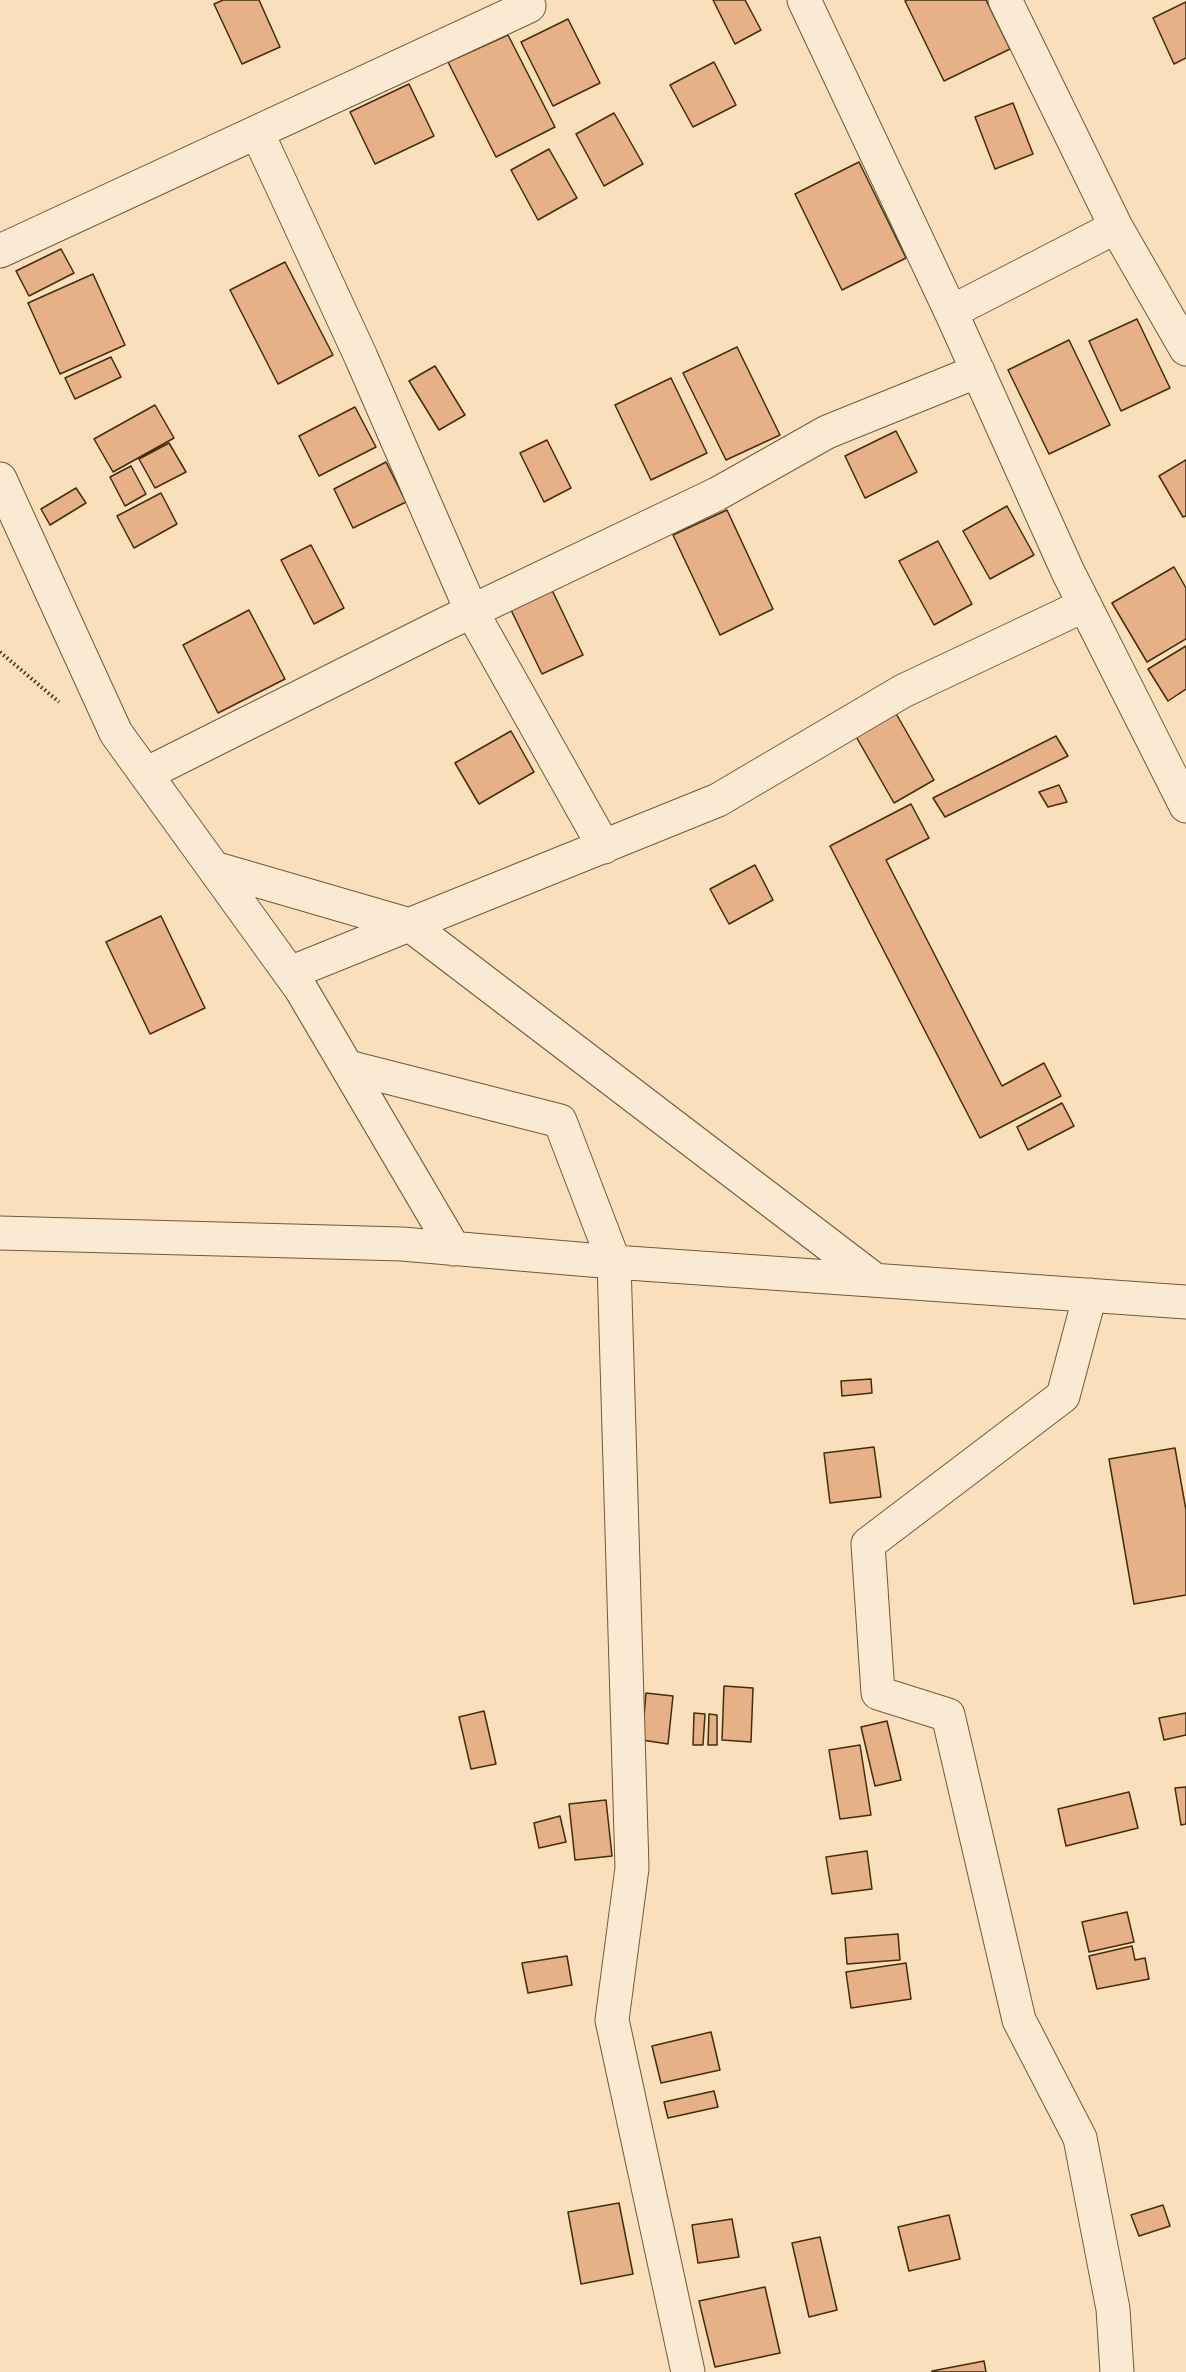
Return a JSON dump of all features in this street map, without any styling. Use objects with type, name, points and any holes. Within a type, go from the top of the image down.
[{"type":"street","points":[[804,0],[951,312],[1068,572],[1186,806]]},
{"type":"street","points":[[1005,0],[1116,227],[1186,349]]},
{"type":"street","points":[[0,251],[532,2]]},
{"type":"street","points":[[257,132],[361,357],[472,612],[604,847]]},
{"type":"street","points":[[951,312],[1116,227]]},
{"type":"street","points":[[146,774],[472,612],[717,494],[827,432],[978,371]]},
{"type":"street","points":[[0,479],[116,733],[290,973],[348,1067],[454,1249]]},
{"type":"street","points":[[290,973],[718,800],[903,691],[1085,605]]},
{"type":"street","points":[[214,868],[410,925],[875,1280]]},
{"type":"street","points":[[348,1067],[560,1121],[614,1262],[632,1868],[612,2020],[688,2372]]},
{"type":"street","points":[[0,1233],[402,1244],[614,1262],[1186,1302]]},
{"type":"street","points":[[1090,1295],[1063,1396],[868,1544],[878,1693],[948,1715],[1019,2020],[1080,2138],[1113,2309],[1117,2372]]},
{"type":"building","points":[[223,0],[259,0],[280,47],[242,64],[214,4]]},
{"type":"building","points":[[713,0],[745,0],[761,30],[735,44]]},
{"type":"building","points":[[986,0],[1010,49],[944,81],[905,1]]},
{"type":"building","points":[[1186,2],[1186,58],[1174,64],[1153,18]]},
{"type":"building","points":[[568,19],[600,83],[553,106],[521,42]]},
{"type":"building","points":[[508,35],[555,127],[496,157],[448,62]]},
{"type":"building","points":[[714,62],[736,105],[693,127],[670,85]]},
{"type":"building","points":[[409,84],[434,136],[375,164],[350,112]]},
{"type":"building","points":[[1013,103],[1033,154],[995,169],[975,117]]},
{"type":"building","points":[[614,113],[643,164],[604,186],[576,134]]},
{"type":"building","points":[[549,149],[577,198],[538,220],[511,170]]},
{"type":"building","points":[[859,162],[906,258],[842,290],[795,194]]},
{"type":"building","points":[[61,249],[74,273],[29,296],[16,271]]},
{"type":"building","points":[[285,262],[333,355],[278,384],[230,290]]},
{"type":"building","points":[[93,274],[125,345],[60,374],[28,303]]},
{"type":"building","points":[[1137,319],[1170,388],[1121,411],[1089,341]]},
{"type":"building","points":[[1069,340],[1110,425],[1049,454],[1008,370]]},
{"type":"building","points":[[737,347],[780,435],[726,460],[683,373]]},
{"type":"building","points":[[111,357],[121,377],[75,399],[65,378]]},
{"type":"building","points":[[435,366],[465,415],[439,430],[409,381]]},
{"type":"building","points":[[671,378],[707,453],[651,480],[615,405]]},
{"type":"building","points":[[155,405],[174,438],[113,472],[94,439]]},
{"type":"building","points":[[355,407],[376,447],[319,476],[299,436]]},
{"type":"building","points":[[896,431],[917,472],[865,498],[845,456]]},
{"type":"building","points":[[547,440],[571,488],[544,502],[520,453]]},
{"type":"building","points":[[169,443],[186,472],[155,488],[139,459]]},
{"type":"building","points":[[1186,460],[1186,516],[1183,517],[1159,476]]},
{"type":"building","points":[[386,462],[406,502],[353,528],[334,489]]},
{"type":"building","points":[[131,466],[146,494],[125,506],[110,477]]},
{"type":"building","points":[[76,488],[86,503],[50,525],[41,509]]},
{"type":"building","points":[[161,493],[177,524],[134,548],[117,516]]},
{"type":"building","points":[[1007,506],[1034,555],[990,579],[963,531]]},
{"type":"building","points":[[727,510],[773,609],[720,635],[673,535]]},
{"type":"building","points":[[938,541],[972,604],[934,625],[899,561]]},
{"type":"building","points":[[311,545],[344,608],[314,624],[281,560]]},
{"type":"building","points":[[1174,567],[1186,588],[1186,639],[1147,662],[1112,603]]},
{"type":"building","points":[[552,590],[583,655],[542,674],[511,610]]},
{"type":"building","points":[[249,610],[285,679],[218,713],[183,645]]},
{"type":"building","points":[[1186,646],[1186,689],[1168,701],[1148,669]]},
{"type":"building","points":[[894,710],[934,780],[894,803],[854,733]]},
{"type":"building","points":[[511,731],[534,772],[479,804],[455,763]]},
{"type":"building","points":[[1056,736],[1068,756],[945,817],[933,798]]},
{"type":"building","points":[[1059,785],[1067,802],[1048,807],[1039,792]]},
{"type":"building","points":[[911,804],[929,838],[886,860],[1002,1086],[1044,1063],[1061,1096],[980,1138],[830,846]]},
{"type":"building","points":[[755,865],[773,900],[729,924],[710,889]]},
{"type":"building","points":[[161,916],[205,1008],[150,1034],[106,942]]},
{"type":"building","points":[[1062,1103],[1074,1126],[1028,1150],[1017,1127]]},
{"type":"building","points":[[871,1379],[872,1393],[842,1396],[841,1381]]},
{"type":"building","points":[[874,1447],[881,1497],[830,1503],[824,1453]]},
{"type":"building","points":[[1175,1448],[1186,1510],[1186,1595],[1134,1604],[1109,1459]]},
{"type":"building","points":[[724,1686],[753,1688],[751,1742],[722,1740]]},
{"type":"building","points":[[646,1693],[673,1696],[668,1744],[642,1740]]},
{"type":"building","points":[[484,1711],[496,1764],[471,1769],[459,1717]]},
{"type":"building","points":[[694,1713],[705,1714],[703,1745],[693,1745]]},
{"type":"building","points":[[1186,1713],[1186,1735],[1164,1740],[1159,1718]]},
{"type":"building","points":[[709,1714],[717,1715],[717,1745],[708,1745]]},
{"type":"building","points":[[887,1721],[901,1780],[875,1786],[861,1727]]},
{"type":"building","points":[[860,1745],[871,1815],[840,1819],[829,1750]]},
{"type":"building","points":[[1186,1787],[1186,1824],[1181,1825],[1175,1788]]},
{"type":"building","points":[[1129,1792],[1138,1828],[1066,1846],[1058,1809]]},
{"type":"building","points":[[606,1800],[612,1856],[575,1860],[569,1804]]},
{"type":"building","points":[[560,1816],[566,1842],[539,1848],[534,1823]]},
{"type":"building","points":[[867,1851],[872,1889],[832,1894],[826,1857]]},
{"type":"building","points":[[1127,1912],[1134,1942],[1089,1952],[1082,1922]]},
{"type":"building","points":[[898,1934],[900,1960],[847,1964],[845,1938]]},
{"type":"building","points":[[1132,1946],[1135,1960],[1145,1958],[1149,1979],[1097,1989],[1089,1956]]},
{"type":"building","points":[[567,1956],[572,1985],[528,1993],[522,1963]]},
{"type":"building","points":[[906,1963],[911,1999],[851,2008],[846,1972]]},
{"type":"building","points":[[711,2032],[720,2070],[661,2083],[652,2046]]},
{"type":"building","points":[[714,2091],[718,2107],[668,2118],[664,2102]]},
{"type":"building","points":[[619,2203],[633,2274],[581,2284],[568,2212]]},
{"type":"building","points":[[1163,2205],[1170,2226],[1139,2236],[1131,2215]]},
{"type":"building","points":[[949,2215],[960,2259],[909,2271],[898,2227]]},
{"type":"building","points":[[732,2219],[739,2257],[698,2263],[692,2225]]},
{"type":"building","points":[[820,2237],[837,2310],[809,2317],[792,2243]]},
{"type":"building","points":[[765,2287],[780,2353],[715,2367],[699,2301]]},
{"type":"building","points":[[984,2361],[986,2372],[932,2372],[932,2371]]}]
